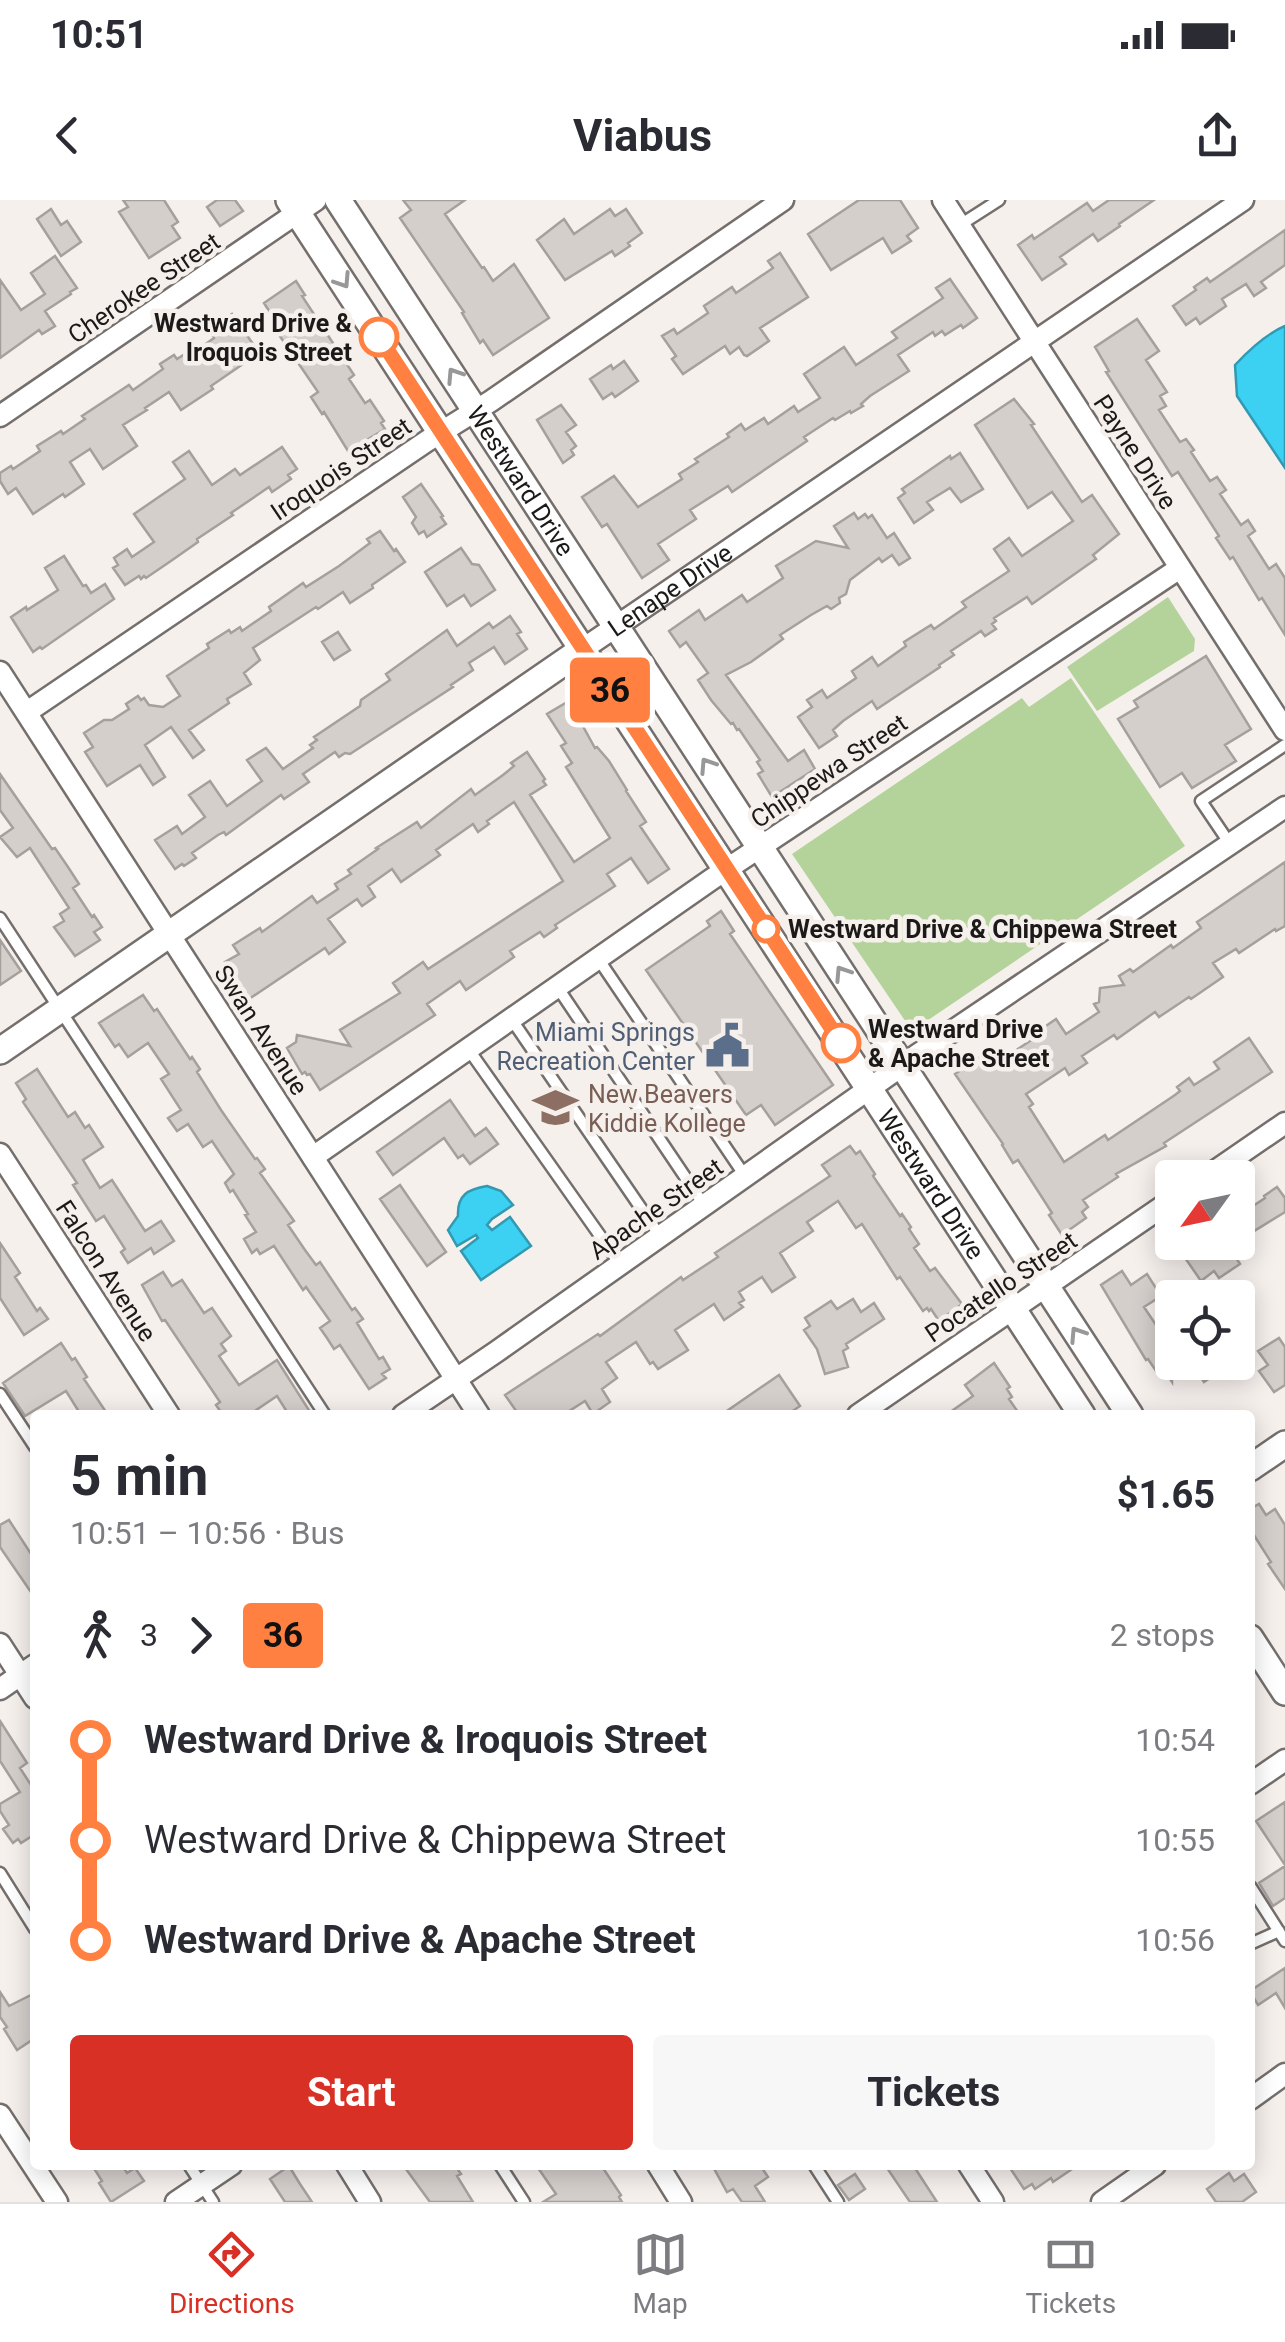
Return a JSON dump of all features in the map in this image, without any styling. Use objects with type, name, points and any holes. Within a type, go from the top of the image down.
[{"type":"street","name":"Westward Drive","points":[[338,200],[1127,1410]]},
{"type":"street","name":"Iroquois Street","points":[[27,712],[783,200]]},
{"type":"street","name":"Payne Drive","points":[[943,200],[1285,730]]},
{"type":"street","name":"Lenape Drive","points":[[0,1051],[1243,200]]},
{"type":"street","name":"Westward Drive","points":[[301,204],[442,432],[1079,1410]]},
{"type":"street","name":"Cherokee Street","points":[[0,416],[301,204]]},
{"type":"street","name":"Chippewa Street","points":[[313,1158],[726,870],[1180,568]]},
{"type":"street","name":"Swan Avenue","points":[[0,672],[476,1410]]},
{"type":"street","name":"Apache Street","points":[[410,1410],[870,1088],[1285,807]]},
{"type":"street","points":[[1231,1160],[1285,1123]]},
{"type":"street","name":"Falcon Avenue","points":[[0,1154],[166,1410]]},
{"type":"street","name":"Pocatello Street","points":[[865,1410],[1155,1212]]},
{"type":"street","points":[[1255,1465],[1285,1444]]},
{"type":"street","points":[[0,1644],[28,1670],[0,1689]]},
{"type":"street","points":[[1255,1646],[1285,1692]]},
{"type":"street","points":[[1255,1781],[1285,1760]]},
{"type":"street","points":[[1255,2095],[1285,2074]]},
{"type":"street","points":[[0,2116],[30,2165]]},
{"type":"street","points":[[33,2170],[51,2200]]},
{"type":"street","points":[[176,2202],[208,2193],[226,2170]]},
{"type":"street","points":[[349,2170],[370,2202]]},
{"type":"street","points":[[661,2170],[682,2202]]},
{"type":"street","points":[[972,2170],[993,2202]]},
{"type":"street","points":[[1102,2202],[1148,2170]]},
{"type":"lane","points":[[960,226],[1000,200]]},
{"type":"lane","points":[[1230,844],[1201,801],[1285,745]]},
{"type":"lane","points":[[0,918],[321,1410]]},
{"type":"lane","points":[[599,960],[746,1177]]},
{"type":"lane","points":[[558,988],[705,1206]]},
{"type":"lane","points":[[512,1020],[660,1237]]},
{"type":"lane","points":[[469,1050],[620,1265]]},
{"type":"lane","points":[[0,1394],[30,1439]]},
{"type":"lane","points":[[0,1873],[30,1921]]},
{"type":"lane","points":[[1255,1894],[1282,1936],[1255,1943]]},
{"type":"lane","points":[[192,2170],[208,2193]]},
{"type":"lane","points":[[503,2170],[524,2202]]},
{"type":"lane","points":[[817,2170],[838,2202]]},
{"type":"green space","points":[[1168,597],[1195,639],[1194,651],[1097,711],[1067,667]]},
{"type":"green space","points":[[1071,678],[1185,846],[912,1031],[792,854],[1022,698],[1029,707]]},
{"type":"water","points":[[1285,326],[1285,468],[1237,396],[1235,365],[1258,343]]},
{"type":"water","points":[[487,1186],[501,1191],[513,1205],[487,1225],[492,1230],[510,1217],[531,1246],[481,1280],[461,1251],[478,1238],[476,1235],[457,1246],[448,1230],[458,1216],[465,1194]]},
{"type":"building","points":[[123,200],[164,200],[178,222],[172,226],[180,238],[149,258],[119,212],[128,207]]},
{"type":"building","points":[[217,200],[235,200],[243,211],[220,226],[207,207]]},
{"type":"building","points":[[403,200],[465,200],[445,214],[482,268],[493,281],[514,264],[549,318],[493,355],[483,340],[480,343],[464,312],[400,218],[411,210]]},
{"type":"building","points":[[859,200],[900,200],[918,228],[907,236],[911,241],[892,253],[883,238],[831,270],[808,234]]},
{"type":"building","points":[[1109,200],[1154,200],[1098,241],[1093,234],[1060,257],[1066,264],[1042,280],[1018,245],[1032,235],[1034,239],[1087,203],[1093,211]]},
{"type":"building","points":[[51,209],[61,225],[67,221],[81,242],[61,256],[37,219]]},
{"type":"building","points":[[610,209],[615,216],[626,209],[642,233],[615,256],[612,251],[565,280],[537,240],[564,219],[574,234]]},
{"type":"building","points":[[1285,230],[1285,265],[1261,282],[1266,288],[1254,296],[1246,284],[1222,299],[1226,306],[1200,324],[1196,318],[1186,325],[1173,306],[1207,278],[1210,282]]},
{"type":"building","points":[[780,253],[808,297],[760,328],[769,341],[747,356],[739,347],[730,354],[725,346],[683,374],[662,336],[674,329],[677,334],[708,313],[704,306],[732,287],[736,293],[773,268],[768,261]]},
{"type":"building","points":[[55,256],[77,288],[45,311],[55,326],[42,334],[39,330],[0,358],[0,280],[21,310],[45,294],[31,273]]},
{"type":"building","points":[[950,279],[977,318],[945,335],[942,331],[935,336],[933,332],[898,355],[909,371],[870,396],[863,406],[833,418],[804,437],[807,441],[732,492],[728,486],[690,510],[696,519],[658,544],[669,560],[642,578],[607,524],[602,527],[582,497],[614,476],[638,507],[682,479],[679,474],[698,462],[695,459],[729,437],[727,434],[741,424],[745,430],[764,418],[768,424],[794,406],[798,412],[820,398],[804,374],[844,347],[856,365],[897,338],[892,332],[943,298],[936,288]]},
{"type":"building","points":[[296,281],[354,375],[349,379],[365,403],[370,400],[384,421],[381,423],[385,429],[348,451],[311,397],[318,392],[277,332],[281,330],[264,303]]},
{"type":"building","points":[[232,314],[253,344],[240,353],[246,362],[211,386],[213,389],[181,410],[169,392],[145,408],[123,425],[137,446],[103,469],[90,449],[70,462],[84,484],[33,514],[16,488],[8,494],[0,473],[40,451],[37,446],[61,431],[63,434],[85,419],[82,416],[129,385],[133,390],[163,369],[160,364],[174,355],[177,359],[188,352],[190,355],[214,338],[218,323]]},
{"type":"building","points":[[1137,319],[1159,351],[1146,360],[1167,392],[1160,396],[1166,406],[1159,410],[1180,442],[1186,439],[1194,450],[1191,452],[1210,481],[1217,477],[1226,490],[1220,494],[1241,525],[1248,520],[1255,531],[1248,536],[1269,569],[1276,564],[1285,578],[1285,635],[1216,538],[1219,536],[1178,472],[1172,476],[1106,372],[1109,371],[1095,347]]},
{"type":"building","points":[[624,361],[638,381],[615,397],[612,393],[603,399],[590,379]]},
{"type":"building","points":[[1014,399],[1082,502],[1092,495],[1119,534],[1093,555],[1096,559],[1032,604],[1027,597],[994,618],[992,624],[996,629],[985,636],[981,631],[951,651],[954,655],[940,667],[877,709],[872,701],[843,721],[833,730],[837,736],[819,748],[798,717],[812,707],[807,700],[822,690],[827,698],[856,678],[852,671],[872,657],[878,666],[906,646],[904,642],[931,625],[934,629],[966,607],[962,602],[1009,571],[994,549],[1009,538],[1022,556],[1073,521],[1052,492],[1028,508],[975,425]]},
{"type":"building","points":[[561,405],[576,425],[566,432],[576,446],[571,450],[574,455],[563,463],[537,420]]},
{"type":"building","points":[[282,447],[297,469],[288,475],[291,479],[272,492],[269,487],[146,578],[139,576],[125,585],[113,568],[118,565],[114,558],[127,549],[132,557],[154,542],[134,514],[185,479],[173,462],[189,451],[212,485],[235,469],[240,475]]},
{"type":"building","points":[[960,453],[983,489],[961,502],[950,488],[927,502],[933,510],[914,523],[898,498],[905,493],[902,489]]},
{"type":"building","points":[[421,484],[446,524],[427,537],[424,531],[419,534],[412,523],[416,517],[403,497]]},
{"type":"building","points":[[854,513],[858,519],[872,515],[887,538],[894,533],[910,558],[899,565],[892,555],[882,562],[879,558],[850,580],[840,603],[811,615],[780,635],[783,639],[751,662],[726,675],[788,761],[804,750],[815,769],[772,797],[758,774],[763,771],[757,762],[760,760],[698,680],[708,673],[686,642],[680,647],[669,631],[699,610],[705,620],[742,595],[747,602],[783,578],[776,566],[816,541],[848,548],[834,526]]},
{"type":"building","points":[[380,531],[405,562],[350,603],[343,592],[253,648],[260,660],[244,673],[251,684],[189,730],[204,750],[193,758],[171,727],[145,745],[165,777],[153,785],[140,765],[107,786],[85,752],[93,747],[84,733],[129,709],[126,704],[138,696],[149,705],[163,707],[180,696],[167,676],[209,648],[207,644],[229,630],[231,633],[240,627],[242,631],[303,583],[306,587],[339,566]]},
{"type":"building","points":[[461,548],[472,564],[479,565],[495,590],[471,606],[464,595],[447,606],[425,572]]},
{"type":"building","points":[[64,556],[91,593],[105,584],[114,599],[33,652],[11,617],[58,590],[45,568]]},
{"type":"building","points":[[510,616],[527,649],[505,664],[494,647],[469,663],[473,670],[453,687],[350,754],[339,757],[335,752],[303,774],[309,782],[284,799],[281,795],[226,835],[218,835],[192,853],[196,858],[175,869],[155,840],[177,826],[182,834],[205,817],[189,795],[210,781],[227,806],[262,781],[247,760],[266,748],[283,769],[313,748],[310,745],[317,740],[314,737],[390,680],[386,674],[447,630],[457,646],[489,623],[493,628]]},
{"type":"building","points":[[338,632],[350,650],[334,660],[322,642]]},
{"type":"building","points":[[1206,656],[1251,729],[1225,745],[1236,761],[1192,788],[1182,773],[1160,787],[1118,719],[1138,707],[1134,701]]},
{"type":"building","points":[[569,701],[595,748],[609,761],[627,790],[646,822],[640,826],[669,869],[648,883],[631,858],[607,874],[615,886],[555,925],[557,928],[544,937],[540,932],[510,951],[514,957],[466,990],[460,981],[427,1004],[435,1015],[320,1090],[310,1074],[302,1074],[287,1048],[296,1042],[297,1035],[350,1046],[340,1030],[400,993],[393,983],[423,962],[428,969],[563,881],[514,802],[478,832],[473,824],[436,850],[440,855],[401,882],[392,869],[368,886],[375,897],[362,906],[357,899],[328,919],[345,942],[329,954],[325,948],[249,999],[225,962],[239,954],[233,945],[260,928],[262,932],[312,896],[317,903],[338,889],[335,884],[351,874],[348,870],[376,848],[417,822],[421,828],[471,789],[475,795],[527,752],[546,785],[530,795],[574,862],[610,838],[566,767],[572,763],[561,746],[566,743],[547,714]]},
{"type":"building","points":[[0,774],[68,867],[79,884],[73,888],[102,927],[94,932],[100,940],[75,956],[54,927],[64,921],[60,914],[69,908],[30,848],[17,857],[0,837],[13,828],[0,810]]},
{"type":"building","points":[[1285,862],[1285,926],[1213,963],[1223,977],[1191,999],[1159,1017],[1155,1012],[1117,1039],[1114,1035],[1082,1056],[1087,1063],[1069,1075],[1065,1068],[1026,1094],[1033,1104],[1029,1107],[1064,1162],[1105,1135],[1108,1140],[1175,1095],[1180,1091],[1177,1087],[1189,1078],[1194,1085],[1219,1069],[1214,1062],[1249,1038],[1272,1072],[1164,1143],[1166,1146],[1116,1174],[1118,1177],[1083,1200],[1088,1207],[1082,1212],[1086,1218],[1062,1235],[1018,1160],[1013,1163],[955,1074],[989,1051],[997,1063],[1056,1019],[1066,1034],[1099,1012],[1094,1004],[1099,1002],[1100,988],[1124,985],[1119,976],[1130,969],[1133,972],[1171,945],[1173,948],[1201,928],[1197,922]]},
{"type":"building","points":[[721,911],[734,931],[730,934],[833,1085],[775,1125],[761,1105],[746,1115],[646,970],[710,926],[707,921]]},
{"type":"building","points":[[0,940],[21,971],[0,985]]},
{"type":"building","points":[[143,995],[192,1057],[221,1110],[265,1169],[260,1173],[294,1221],[288,1225],[316,1265],[320,1262],[352,1310],[355,1308],[363,1319],[357,1323],[379,1359],[383,1357],[390,1369],[382,1374],[386,1378],[369,1389],[340,1345],[334,1349],[320,1328],[330,1321],[306,1287],[303,1290],[274,1246],[260,1254],[257,1249],[252,1253],[244,1239],[256,1232],[233,1190],[230,1192],[225,1183],[234,1174],[212,1141],[203,1147],[188,1124],[177,1131],[168,1118],[181,1110],[161,1079],[169,1074],[148,1043],[128,1057],[119,1044],[115,1047],[99,1023]]},
{"type":"building","points":[[37,1069],[68,1117],[75,1112],[103,1147],[83,1160],[100,1188],[112,1180],[145,1231],[161,1221],[174,1241],[154,1254],[151,1248],[128,1263],[121,1252],[125,1249],[104,1216],[96,1221],[73,1185],[77,1183],[23,1102],[26,1099],[16,1083]]},
{"type":"building","points":[[450,1100],[475,1136],[486,1128],[498,1144],[470,1164],[463,1155],[458,1158],[444,1138],[393,1175],[377,1152]]},
{"type":"building","points":[[850,1146],[856,1154],[860,1151],[873,1176],[911,1227],[919,1244],[914,1248],[962,1304],[939,1321],[931,1309],[923,1311],[862,1224],[856,1228],[838,1201],[807,1222],[813,1231],[780,1253],[795,1277],[772,1292],[762,1277],[739,1292],[743,1307],[724,1320],[714,1304],[675,1330],[688,1350],[658,1369],[653,1362],[650,1364],[636,1342],[606,1362],[617,1378],[602,1389],[610,1402],[599,1410],[591,1410],[585,1401],[571,1410],[516,1410],[505,1395],[600,1336],[681,1277],[683,1280],[718,1257],[715,1253],[830,1176],[822,1165]]},
{"type":"building","points":[[400,1185],[446,1252],[427,1266],[380,1199]]},
{"type":"building","points":[[1277,1187],[1285,1198],[1285,1212],[1255,1231],[1255,1205]]},
{"type":"building","points":[[0,1243],[20,1273],[15,1277],[37,1311],[40,1308],[48,1319],[24,1335],[0,1298]]},
{"type":"building","points":[[1187,1260],[1237,1260],[1240,1264],[1219,1278],[1214,1271],[1200,1280]]},
{"type":"building","points":[[1122,1271],[1131,1285],[1147,1274],[1155,1287],[1155,1300],[1144,1307],[1155,1324],[1155,1370],[1146,1360],[1101,1285]]},
{"type":"building","points":[[163,1272],[172,1286],[182,1280],[204,1313],[212,1308],[231,1336],[221,1344],[226,1351],[219,1356],[239,1385],[277,1360],[309,1410],[286,1410],[277,1396],[256,1410],[220,1410],[216,1405],[220,1402],[165,1320],[162,1321],[142,1285]]},
{"type":"building","points":[[853,1299],[861,1312],[874,1303],[884,1319],[846,1344],[848,1348],[843,1351],[848,1367],[825,1374],[817,1349],[804,1330],[810,1326],[805,1318],[831,1301],[837,1309]]},
{"type":"building","points":[[1279,1338],[1285,1347],[1285,1385],[1274,1392],[1259,1371],[1268,1365],[1258,1351]]},
{"type":"building","points":[[61,1343],[72,1360],[75,1358],[105,1410],[78,1410],[66,1391],[25,1416],[3,1383]]},
{"type":"building","points":[[994,1363],[1010,1387],[1009,1399],[1017,1410],[953,1410],[973,1396],[965,1385]]},
{"type":"building","points":[[779,1375],[800,1406],[794,1410],[728,1410]]},
{"type":"building","points":[[1259,1504],[1266,1515],[1275,1509],[1285,1525],[1285,1589],[1255,1537],[1255,1506]]},
{"type":"building","points":[[9,1520],[30,1552],[30,1591],[0,1547],[0,1525]]},
{"type":"building","points":[[0,1721],[27,1763],[20,1768],[30,1783],[30,1837],[21,1843],[18,1839],[13,1843],[3,1829],[9,1825],[0,1804],[20,1792],[0,1761]]},
{"type":"building","points":[[1285,1802],[1285,1865],[1256,1821]]},
{"type":"building","points":[[1285,1866],[1285,1898],[1273,1906],[1259,1883]]},
{"type":"building","points":[[1285,1968],[1285,2008],[1276,1993],[1258,2005],[1255,1988]]},
{"type":"building","points":[[0,1992],[9,2006],[30,1996],[30,2041],[17,2050],[0,2017]]},
{"type":"building","points":[[95,2170],[136,2170],[144,2181],[111,2202],[99,2183],[102,2181]]},
{"type":"building","points":[[283,2170],[292,2170],[312,2202],[285,2202],[270,2179]]},
{"type":"building","points":[[407,2170],[458,2170],[461,2174],[457,2176],[473,2202],[430,2202]]},
{"type":"building","points":[[539,2170],[604,2170],[622,2202],[543,2202],[556,2194]]},
{"type":"building","points":[[715,2170],[763,2170],[768,2177],[755,2186],[765,2202],[742,2202],[733,2189],[727,2192]]},
{"type":"building","points":[[888,2170],[916,2170],[937,2202],[910,2202]]},
{"type":"building","points":[[1011,2170],[1071,2170],[1053,2182],[1051,2178],[1035,2189],[1032,2184],[1024,2189]]},
{"type":"building","points":[[1229,2173],[1234,2181],[1244,2174],[1256,2192],[1242,2202],[1216,2202],[1207,2189]]},
{"type":"building","points":[[855,2174],[865,2189],[849,2200],[838,2185]]},
{"type":"bus line","name":"36","points":[[379,337],[841,1043]]},
{"type":"place","name":"Westward Drive & Iroquois Street","points":[[379,337]]},
{"type":"place","name":"Westward Drive & Chippewa Street","points":[[766,929]]},
{"type":"place","name":"Westward Drive & Apache Street","points":[[841,1043]]},
{"type":"place","name":"Miami Springs Recreation Center","points":[[728,1046]]},
{"type":"place","name":"New Beavers Kiddie Kollege","points":[[555,1108]]}]
